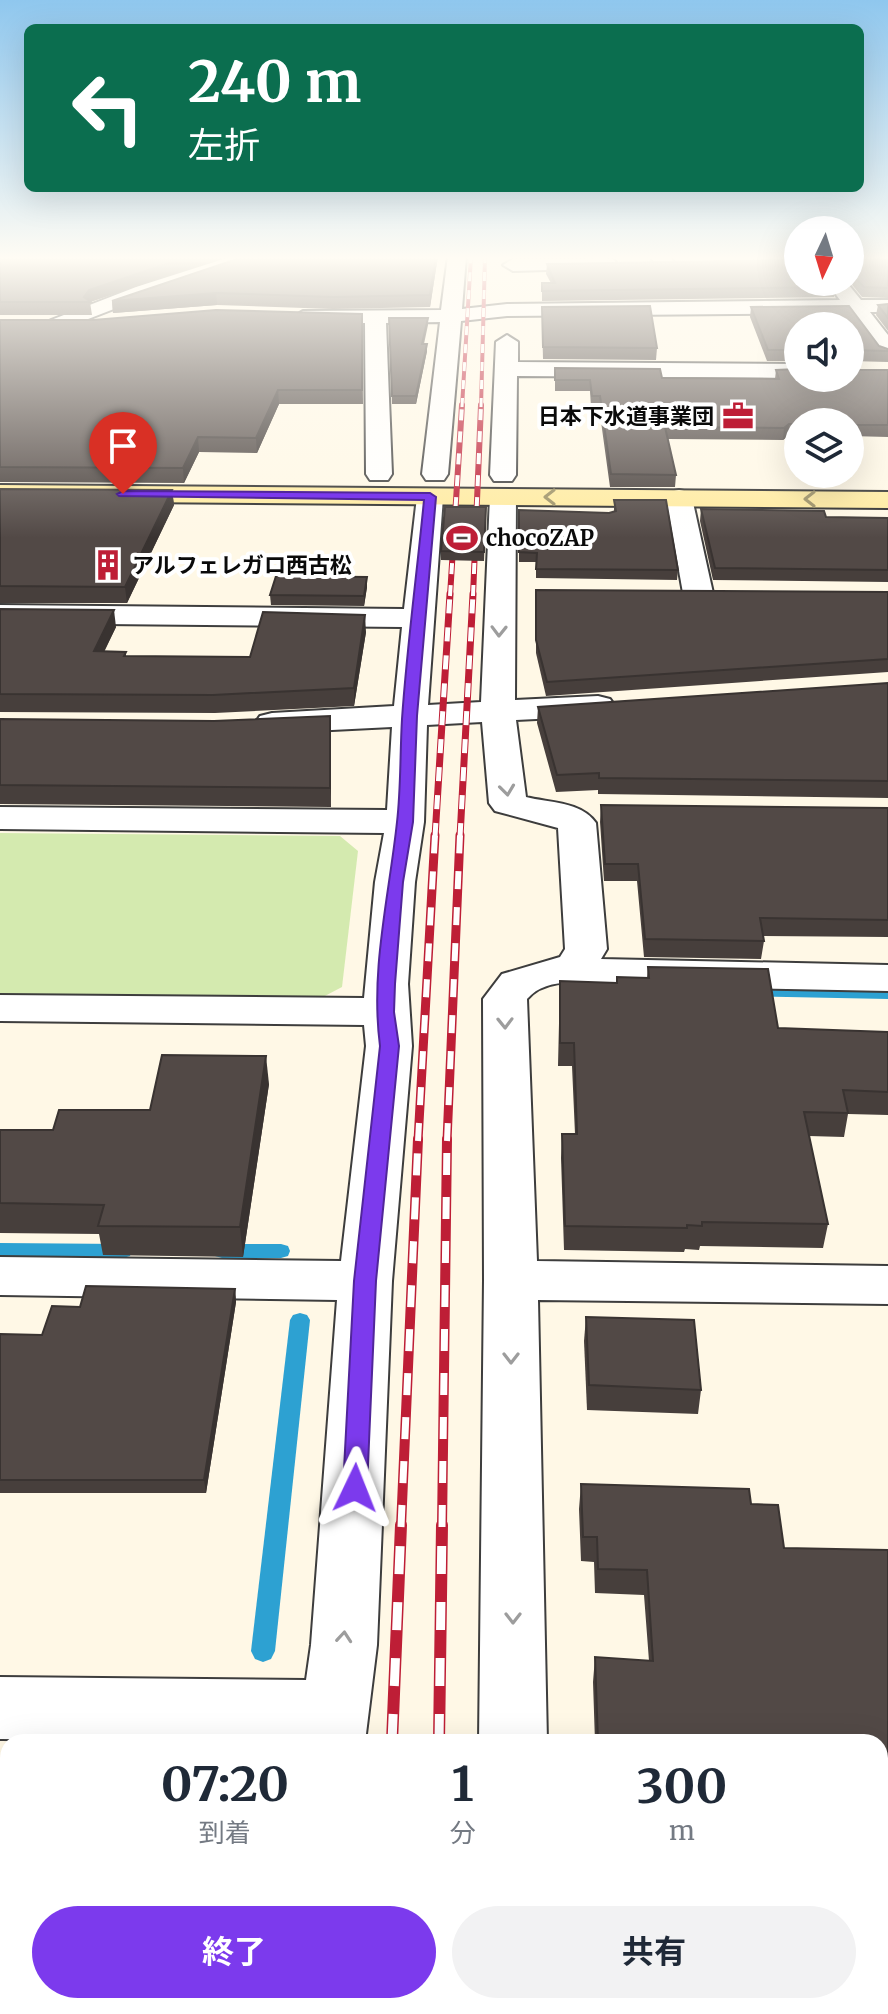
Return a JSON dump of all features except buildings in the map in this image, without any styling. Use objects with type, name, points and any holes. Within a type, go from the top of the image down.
[{"type":"street","points":[[376,350],[379,474]]},
{"type":"street","points":[[0,1708],[333,1727],[345,1630],[365,1281],[389,1046],[385,1012],[395,882],[405,822],[418,618],[449,350]]},
{"type":"street","points":[[506,350],[498,712],[508,803],[517,808],[565,814],[582,808],[613,808]]},
{"type":"street","points":[[506,369],[784,371]]},
{"type":"street","points":[[0,471],[379,474],[432,486]]},
{"type":"street","points":[[503,486],[679,498],[887,497]]},
{"type":"street","points":[[0,493],[503,486],[887,497]]},
{"type":"street","points":[[679,498],[698,593]]},
{"type":"street","points":[[500,590],[532,590]]},
{"type":"street","points":[[667,592],[729,593]]},
{"type":"street","points":[[0,614],[418,618]]},
{"type":"street","points":[[245,724],[633,703]]},
{"type":"street","points":[[565,814],[577,823],[584,918],[586,949],[575,966]]},
{"type":"street","points":[[0,818],[405,822]]},
{"type":"street","points":[[513,1734],[511,1280],[505,999],[511,987],[523,979],[575,966],[593,972],[888,978]]},
{"type":"street","points":[[0,1008],[385,1012]]},
{"type":"street","points":[[0,1276],[365,1281]]},
{"type":"street","points":[[511,1280],[888,1285]]},
{"type":"green space","points":[[0,833],[340,836],[358,851],[342,987],[321,998],[0,995]]},
{"type":"waterway","points":[[750,993],[888,994]]},
{"type":"waterway","points":[[0,1250],[123,1251]]},
{"type":"waterway","points":[[222,1251],[281,1251]]},
{"type":"waterway","points":[[263,1651],[300,1320]]},
{"type":"railway","points":[[462,407],[465,350]]},
{"type":"railway","points":[[481,407],[483,350]]},
{"type":"railway","points":[[450,596],[462,405]]},
{"type":"railway","points":[[473,596],[481,405]]},
{"type":"railway","points":[[435,837],[450,594]]},
{"type":"railway","points":[[460,837],[473,594]]},
{"type":"railway","points":[[418,1141],[435,835]]},
{"type":"railway","points":[[447,1141],[460,835]]},
{"type":"railway","points":[[401,1527],[418,1139]]},
{"type":"railway","points":[[442,1527],[447,1139]]},
{"type":"railway","points":[[392,1734],[401,1525]]},
{"type":"railway","points":[[439,1734],[442,1525]]},
{"type":"place","name":"日本下水道事業団","points":[[738,416]]},
{"type":"place","name":"chocoZAP","points":[[462,538]]},
{"type":"place","name":"アルフェレガロ西古松","points":[[108,565]]},
{"type":"route","points":[[123,494],[430,497],[410,716],[405,822],[395,882],[386,984],[389,1046],[365,1281],[355,1488]]}]
